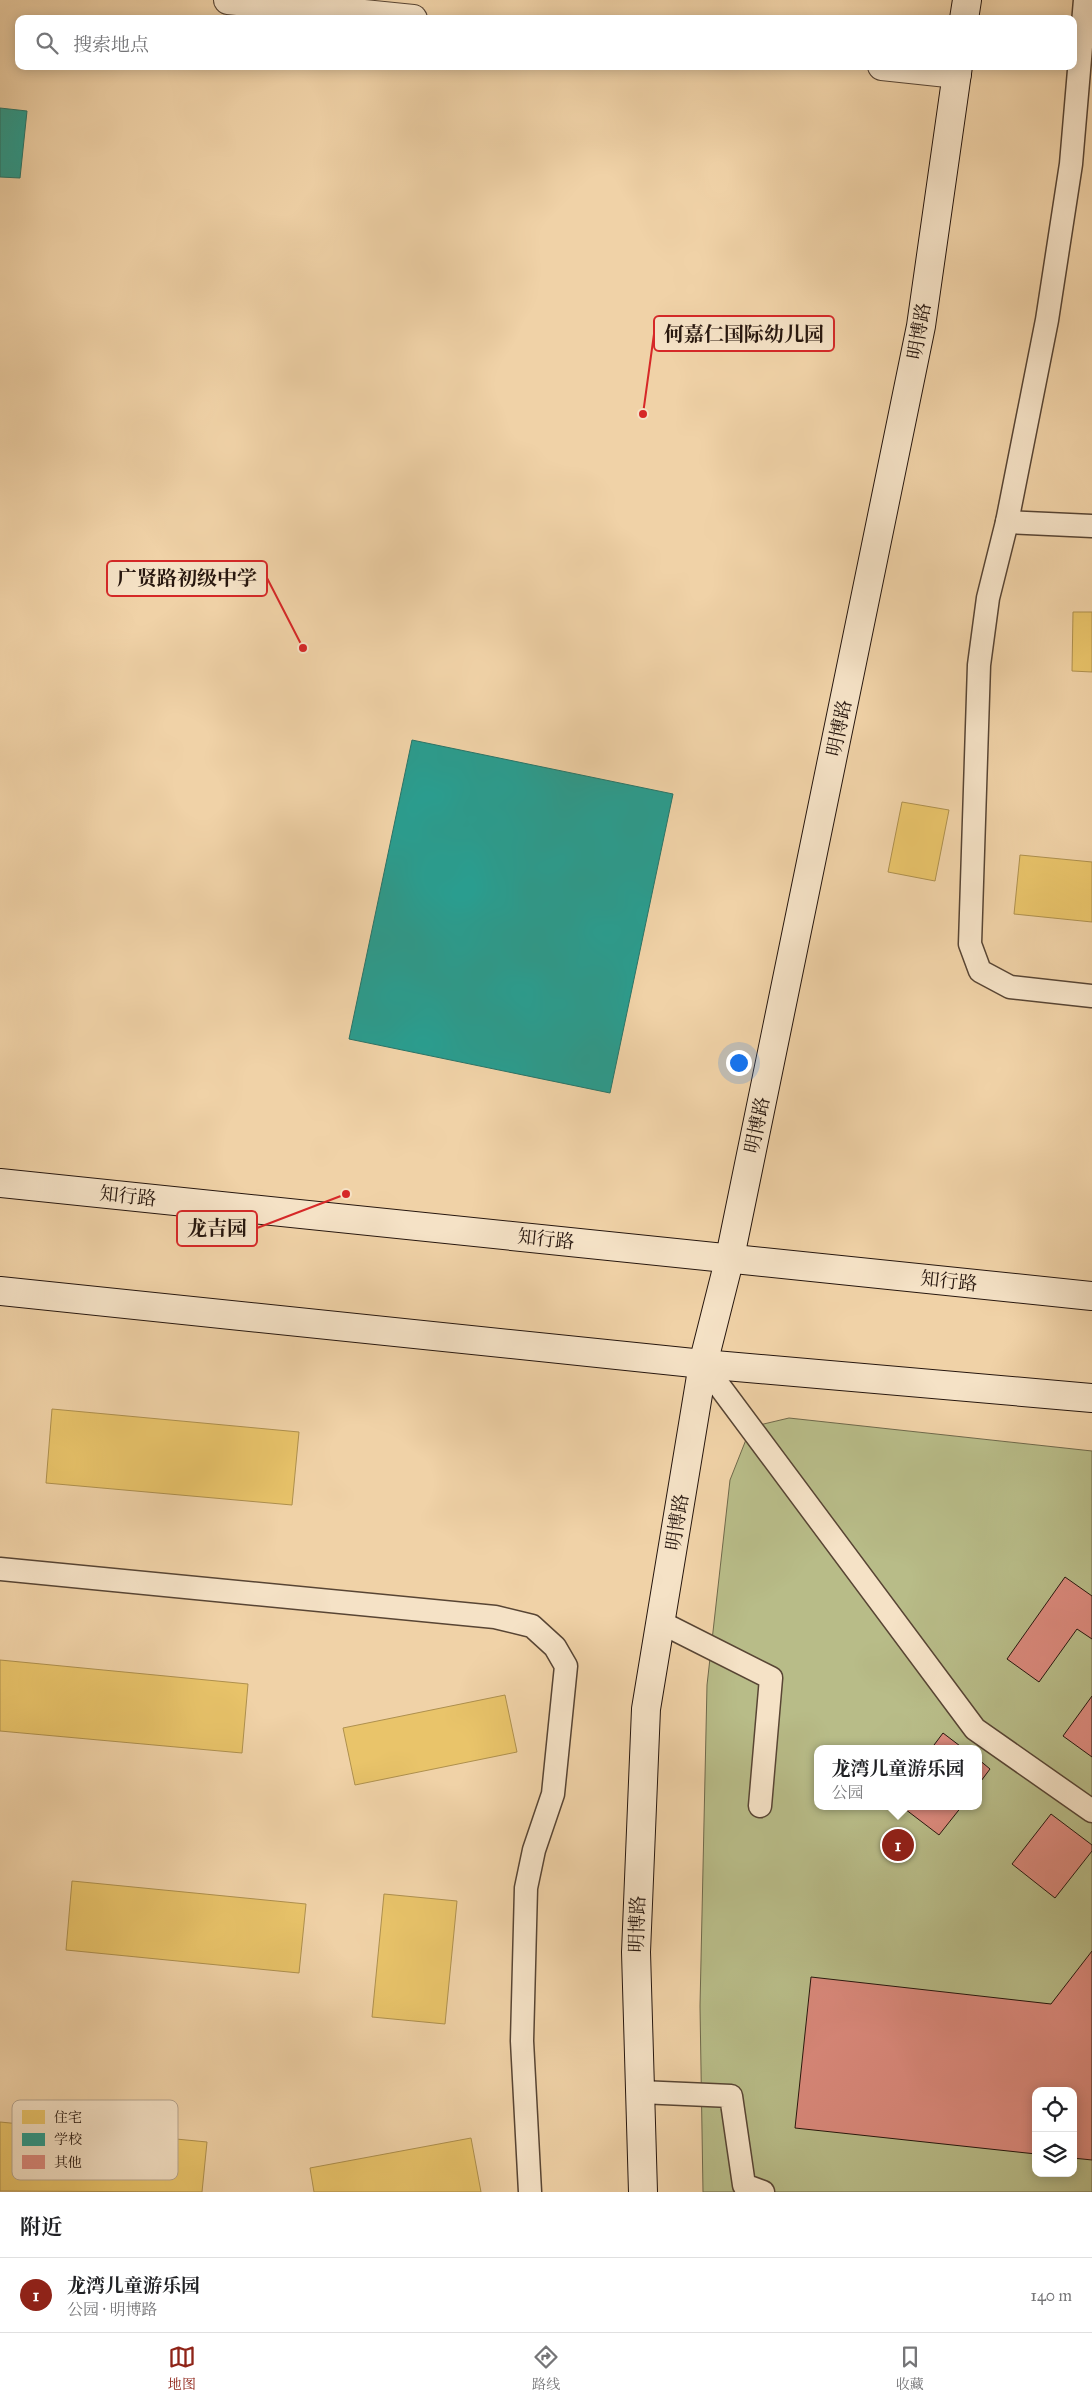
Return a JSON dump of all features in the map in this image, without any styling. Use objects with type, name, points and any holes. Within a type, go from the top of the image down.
[{"type":"street","points":[[228,0],[374,15]]},
{"type":"street","points":[[965,15],[967,0]]},
{"type":"street","name":"明博路","points":[[643,2192],[636,1952],[646,1709],[703,1364],[730,1257],[921,326],[957,70]]},
{"type":"street","name":"知行路","points":[[0,1183],[730,1257],[1092,1296]]},
{"type":"street","points":[[0,1291],[703,1364],[1092,1398]]},
{"type":"lane","points":[[1085,0],[1071,164],[1047,320],[1007,522],[988,598],[979,665],[970,944],[980,971],[1010,987],[1092,996]]},
{"type":"lane","points":[[1007,522],[1092,526]]},
{"type":"lane","points":[[703,1364],[975,1729],[1092,1811]]},
{"type":"lane","points":[[0,1569],[495,1617],[532,1626],[555,1647],[566,1666],[553,1794],[534,1850],[526,1888],[522,2041],[530,2192]]},
{"type":"lane","points":[[660,1622],[771,1678],[760,1806]]},
{"type":"lane","points":[[640,2092],[731,2096],[744,2185],[763,2192]]},
{"type":"green space","points":[[789,1418],[1092,1451],[1092,2192],[703,2192],[700,2006],[707,1685],[730,1480],[751,1427]]},
{"type":"building: 住宅","points":[[1073,612],[1092,612],[1092,672],[1072,671]]},
{"type":"building: 住宅","points":[[902,802],[949,810],[935,881],[888,872]]},
{"type":"building: 住宅","points":[[1020,855],[1092,862],[1092,922],[1014,914]]},
{"type":"building: 住宅","points":[[52,1409],[299,1432],[292,1505],[46,1483]]},
{"type":"building: 住宅","points":[[0,1660],[248,1684],[242,1753],[0,1731]]},
{"type":"building: 住宅","points":[[505,1695],[517,1752],[355,1785],[343,1728]]},
{"type":"building: 住宅","points":[[72,1881],[306,1904],[299,1973],[66,1950]]},
{"type":"building: 住宅","points":[[384,1894],[457,1901],[445,2024],[372,2017]]},
{"type":"building: 住宅","points":[[0,2122],[12,2123],[12,2180],[178,2180],[178,2139],[207,2142],[202,2192],[0,2191]]},
{"type":"building: 住宅","points":[[471,2138],[481,2192],[314,2192],[310,2168]]},
{"type":"building: 学校","points":[[0,108],[27,111],[20,178],[0,177]]},
{"type":"building: 学校","points":[[412,740],[673,794],[610,1093],[349,1039]]},
{"type":"building: 其他","points":[[1065,1577],[1092,1596],[1092,1639],[1077,1629],[1039,1682],[1007,1659]]},
{"type":"building: 其他","points":[[1092,1696],[1092,1757],[1063,1736]]},
{"type":"building: 其他","points":[[943,1733],[959,1745],[934,1745]]},
{"type":"building: 其他","points":[[982,1762],[990,1769],[982,1780]]},
{"type":"building: 其他","points":[[906,1810],[959,1810],[939,1835]]},
{"type":"building: 其他","points":[[1051,1814],[1092,1845],[1092,1851],[1055,1898],[1012,1864]]},
{"type":"building: 其他","points":[[1092,1951],[1092,2160],[1077,2158],[1077,2087],[1032,2087],[1032,2154],[795,2128],[811,1977],[1051,2004]]},
{"type":"place","name":"何嘉仁国际幼儿园","points":[[643,414]]},
{"type":"place","name":"广贤路初级中学","points":[[303,648]]},
{"type":"place","name":"龙吉园","points":[[346,1194]]},
{"type":"place","name":"龙湾儿童游乐园","points":[[898,1845]]}]
